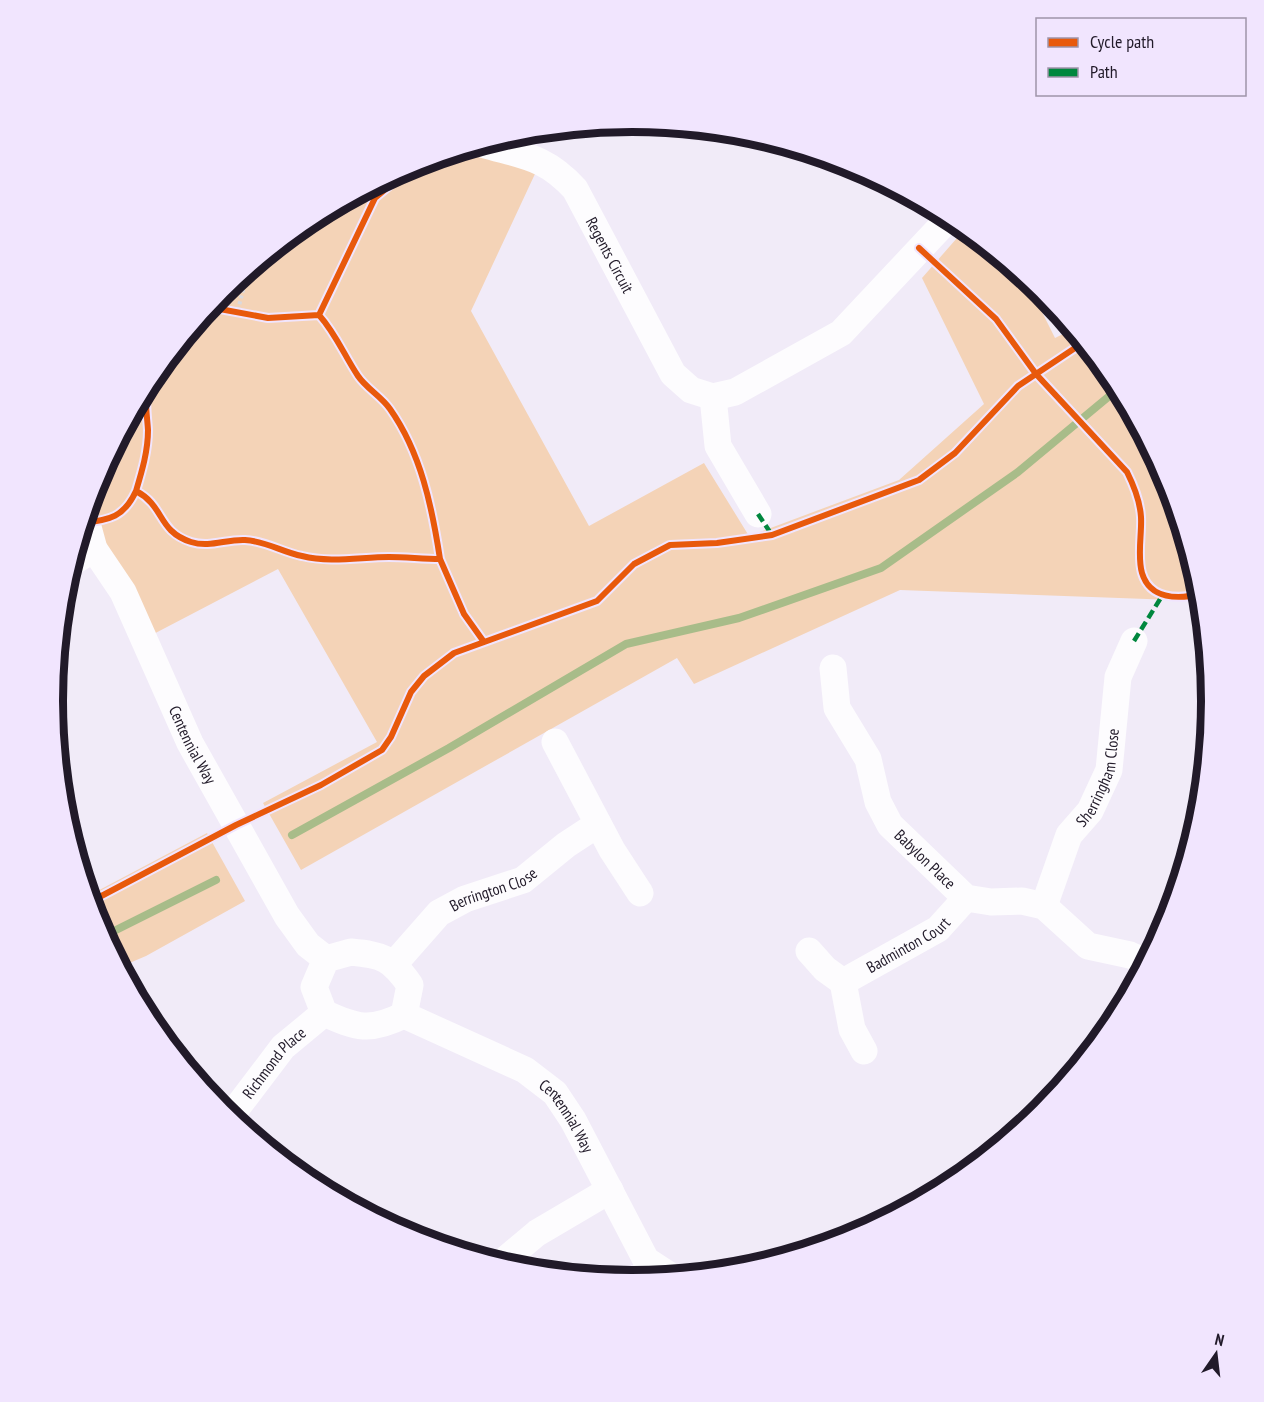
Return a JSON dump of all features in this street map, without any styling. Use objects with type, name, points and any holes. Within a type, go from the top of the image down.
[{"type":"street","name":"Regents Circuit","points":[[498,148],[541,160],[558,170],[575,189],[673,374],[691,390],[713,397]]},
{"type":"street","points":[[758,513],[718,446],[713,397],[735,392],[841,333],[937,221]]},
{"type":"street","name":"Centennial Way","points":[[89,531],[94,549],[123,592],[190,743],[287,916],[308,945],[326,959]]},
{"type":"street","points":[[81,557],[94,549]]},
{"type":"street","name":"Sherringham Close","points":[[1044,906],[1069,836],[1090,811],[1109,770],[1118,677],[1134,641]]},
{"type":"street","name":"Babylon Place","points":[[833,668],[837,708],[868,759],[878,802],[890,825],[966,898],[991,902],[1022,901],[1044,906]]},
{"type":"street","points":[[555,742],[612,850],[640,893]]},
{"type":"street","name":"Berrington Close","points":[[395,963],[439,913],[465,899],[523,880],[566,844],[598,824]]},
{"type":"street","name":"Badminton Court","points":[[843,982],[938,929],[966,898]]},
{"type":"street","points":[[1044,906],[1088,946],[1139,959]]},
{"type":"street","points":[[809,951],[825,969],[843,982],[852,1029],[864,1051]]},
{"type":"street","points":[[351,952],[378,955],[395,963],[410,985],[404,1015],[385,1025],[354,1026],[324,1013],[314,987],[326,959],[351,952]]},
{"type":"street","name":"Richmond Place","points":[[236,1109],[283,1047],[324,1013]]},
{"type":"street","name":"Centennial Way","points":[[404,1015],[525,1070],[555,1093],[573,1120],[646,1260],[660,1269]]},
{"type":"street","points":[[508,1256],[537,1233],[610,1190]]},
{"type":"path","points":[[238,310],[244,285]]},
{"type":"shaded area","points":[[497,148],[541,161],[471,311],[589,526],[704,463],[749,536],[899,480],[984,404],[922,278],[960,237],[1007,273],[1037,302],[1055,338],[1065,333],[1125,416],[1158,483],[1171,518],[1182,554],[1192,601],[900,590],[694,684],[677,658],[301,870],[263,803],[377,742],[278,569],[144,639],[90,527],[106,483],[122,449],[159,385],[204,326],[230,299],[257,273],[316,228],[348,208],[414,175]]},
{"type":"shaded area","points":[[207,833],[245,901],[146,956],[128,964],[96,892]]},
{"type":"waterway","points":[[292,835],[449,748],[626,644],[739,618],[881,568],[1018,472],[1111,395]]},
{"type":"waterway","points":[[112,932],[216,880]]},
{"type":"marked path","points":[[758,514],[772,535]]},
{"type":"marked path","points":[[1134,641],[1162,596]]},
{"type":"cycle path","points":[[319,315],[375,198],[388,187]]},
{"type":"cycle path","points":[[919,248],[996,319],[1036,374],[1127,472],[1140,511],[1140,559],[1146,582],[1158,593],[1166,596],[1191,596]]},
{"type":"cycle path","points":[[220,309],[268,318],[319,315],[358,376],[390,409],[410,444],[429,500],[440,559]]},
{"type":"cycle path","points":[[98,898],[236,825],[321,785],[382,750],[391,737],[411,692],[424,676],[454,653],[597,601],[634,564],[670,545],[717,543],[772,535],[919,480],[955,453],[1018,386],[1077,347]]},
{"type":"cycle path","points":[[136,491],[147,446],[146,405]]},
{"type":"cycle path","points":[[92,522],[115,516],[121,512],[136,491],[152,504],[172,532],[198,544],[238,540],[253,541],[295,554],[323,559],[389,557],[440,559],[464,614],[484,642]]}]
